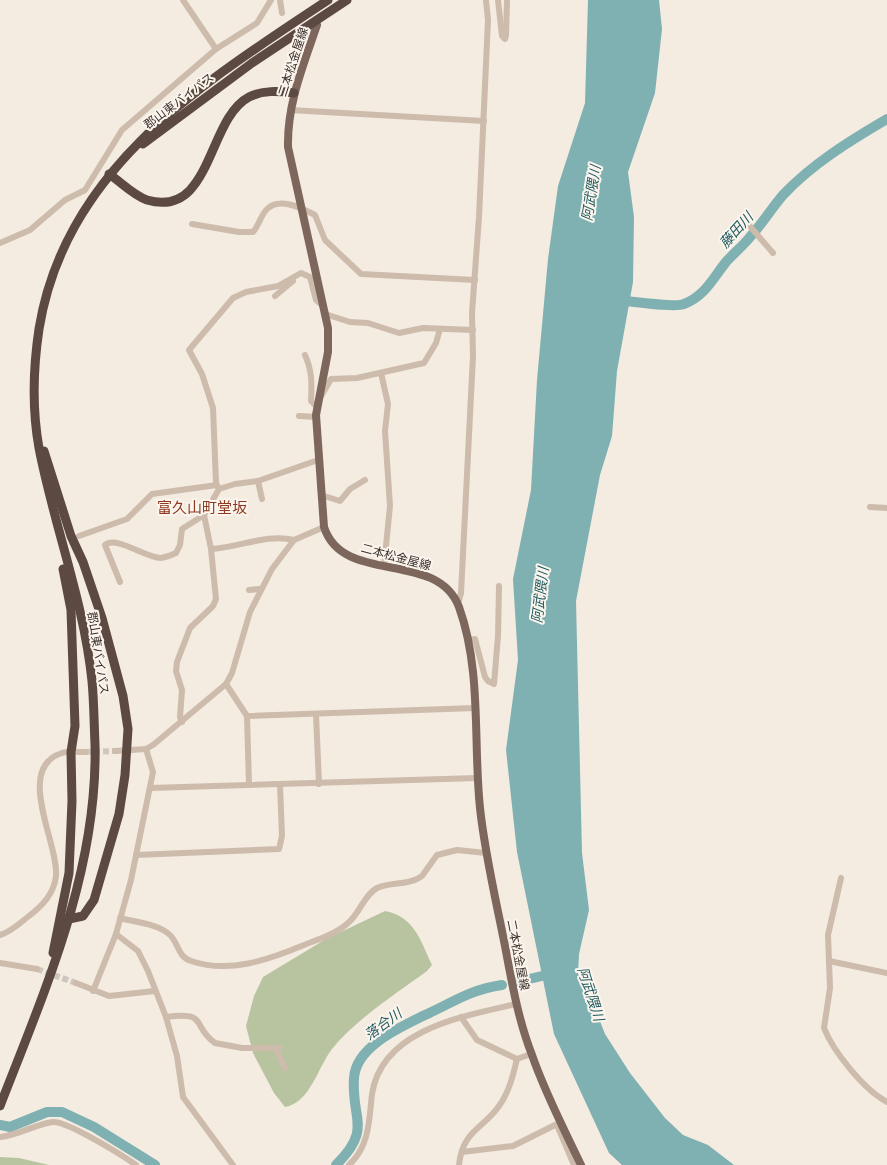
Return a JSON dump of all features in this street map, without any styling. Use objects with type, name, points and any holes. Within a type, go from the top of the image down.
[{"type":"highway","name":"郡山東バイパス","points":[[0,1106],[69,919],[85,853],[91,811],[95,747],[92,680],[76,599],[39,449],[36,429],[33,393],[37,343],[44,304],[60,257],[80,217],[137,142],[174,110],[247,55],[328,0]]},
{"type":"highway","name":"郡山東バイパス","points":[[111,175],[137,149],[185,112],[289,38],[347,0]]},
{"type":"highway","points":[[111,175],[136,194],[148,200],[166,201],[178,198],[190,191],[200,179],[227,120],[240,103],[262,92],[276,90],[294,92]]},
{"type":"highway","points":[[36,429],[102,618],[123,696],[128,729],[119,814],[94,900],[83,916],[69,919]]},
{"type":"highway","points":[[39,449],[43,486],[71,610],[76,726],[71,752],[72,801],[69,873],[49,974]]},
{"type":"main road","name":"二本松金屋線","points":[[317,25],[294,92],[290,110],[288,147],[325,314],[328,352],[316,417],[324,527],[331,542],[344,554],[434,580],[447,590],[458,604],[469,640],[475,708],[477,778],[486,853],[516,1004],[531,1054],[559,1124],[582,1165]]},
{"type":"street","points":[[183,0],[216,49]]},
{"type":"street","points":[[0,242],[25,233],[65,200],[82,192],[122,130],[216,49],[257,22],[271,0]]},
{"type":"street","points":[[280,0],[282,13]]},
{"type":"street","points":[[458,604],[461,593],[484,120],[488,20],[486,0]]},
{"type":"street","points":[[498,0],[502,36],[506,39],[507,0]]},
{"type":"street","points":[[290,110],[484,120]]},
{"type":"street","points":[[192,224],[250,232],[255,230],[267,209],[272,206],[282,204],[302,207],[315,215],[322,236],[361,274],[475,280]]},
{"type":"street","points":[[743,218],[772,252]]},
{"type":"street","points":[[120,582],[105,545],[107,543],[114,542],[154,557],[163,558],[176,552],[180,545],[182,529],[204,515],[218,487],[213,442],[213,408],[202,374],[189,350],[212,324],[227,302],[246,292],[278,286],[301,274],[309,276],[317,302],[323,306]]},
{"type":"street","points":[[275,296],[296,276]]},
{"type":"street","points":[[325,314],[350,322],[368,322],[399,333],[423,328],[473,330]]},
{"type":"street","points":[[319,398],[331,379],[357,378],[424,363],[434,347],[440,329]]},
{"type":"street","points":[[305,355],[310,365],[313,382],[311,401],[317,407]]},
{"type":"street","points":[[381,373],[388,404],[385,431],[390,506],[384,566]]},
{"type":"street","points":[[299,416],[316,417]]},
{"type":"street","points":[[79,536],[128,519],[152,494],[258,481],[318,460]]},
{"type":"street","points":[[322,495],[340,500],[350,489],[366,480]]},
{"type":"street","points":[[258,481],[262,499]]},
{"type":"street","points":[[870,507],[887,508]]},
{"type":"street","points":[[182,722],[180,717],[183,696],[176,671],[176,662],[190,628],[216,602],[211,549],[204,515]]},
{"type":"street","points":[[211,549],[237,547],[274,538],[294,540],[324,527]]},
{"type":"street","points":[[115,751],[127,752],[146,749],[160,740],[226,684],[232,673],[250,612],[260,589],[294,540]]},
{"type":"street","points":[[469,640],[475,639],[485,677],[494,684],[498,636],[499,586]]},
{"type":"street","points":[[248,590],[260,589]]},
{"type":"street","points":[[226,684],[247,716],[249,785]]},
{"type":"street","points":[[247,716],[475,708]]},
{"type":"street","points":[[316,714],[318,784]]},
{"type":"street","points":[[93,991],[116,934],[136,855],[153,768],[146,749]]},
{"type":"street","points":[[0,935],[10,930],[43,905],[56,877],[55,860],[38,784],[43,770],[53,758],[64,753],[85,752]]},
{"type":"street","points":[[150,788],[477,778]]},
{"type":"street","points":[[136,855],[279,849],[282,836],[280,785]]},
{"type":"street","points":[[120,918],[164,930],[170,935],[184,958],[191,961],[217,967],[236,966],[278,956],[336,932],[348,923],[374,890],[390,884],[414,880],[422,876],[437,855],[457,850],[486,853]]},
{"type":"street","points":[[841,878],[828,935],[830,988],[824,1023],[826,1032],[849,1067],[876,1096],[887,1102]]},
{"type":"street","points":[[116,934],[138,951],[166,1017],[177,1056],[183,1097],[233,1165]]},
{"type":"street","points":[[829,961],[887,973]]},
{"type":"street","points":[[0,963],[37,969]]},
{"type":"street","points":[[76,983],[109,996],[124,996],[155,991]]},
{"type":"street","points":[[350,1165],[364,1146],[375,1083],[389,1056],[413,1037],[461,1017],[516,1004]]},
{"type":"street","points":[[166,1017],[182,1015],[192,1017],[201,1023],[216,1043],[242,1048],[277,1048],[284,1068]]},
{"type":"street","points":[[461,1017],[477,1040],[517,1059],[531,1054]]},
{"type":"street","points":[[459,1165],[462,1152],[470,1134],[500,1106],[513,1081],[517,1059]]},
{"type":"street","points":[[0,1137],[22,1133],[44,1124],[58,1122],[82,1133],[136,1165]]},
{"type":"street","points":[[462,1152],[513,1146],[559,1124],[574,1165]]},
{"type":"green space","points":[[385,911],[403,918],[410,924],[420,939],[432,965],[427,971],[353,1027],[327,1056],[307,1092],[294,1104],[285,1107],[274,1093],[253,1053],[246,1026],[254,996],[263,977],[326,939]]},
{"type":"green space","points":[[0,1157],[19,1158],[49,1165],[0,1165]]},
{"type":"water","name":"阿武隈川","points":[[588,0],[659,0],[662,29],[655,93],[628,172],[634,217],[633,282],[617,371],[612,436],[600,475],[576,601],[582,853],[589,910],[579,954],[578,974],[589,993],[605,1034],[630,1073],[665,1118],[683,1135],[708,1145],[734,1165],[622,1165],[609,1153],[554,1034],[517,852],[506,750],[518,660],[513,579],[531,490],[537,380],[548,259],[558,186],[585,103]]},
{"type":"waterway","name":"藤田川","points":[[616,300],[672,305],[691,301],[708,286],[726,262],[759,227],[783,195],[794,184],[832,153],[887,119]]},
{"type":"waterway","name":"落合川","points":[[516,982],[555,973]]},
{"type":"waterway","name":"落合川","points":[[336,1165],[354,1142],[357,1132],[354,1078],[363,1056],[371,1047],[393,1032],[462,997],[480,990],[502,985]]},
{"type":"waterway","name":"落合川","points":[[0,1125],[10,1127],[47,1112],[62,1112],[94,1127],[155,1165]]},
{"type":"tunnel","points":[[85,752],[115,751]]},
{"type":"tunnel","points":[[37,969],[76,983]]},
{"type":"district","name":"富久山町堂坂","points":[[202,508]]}]
